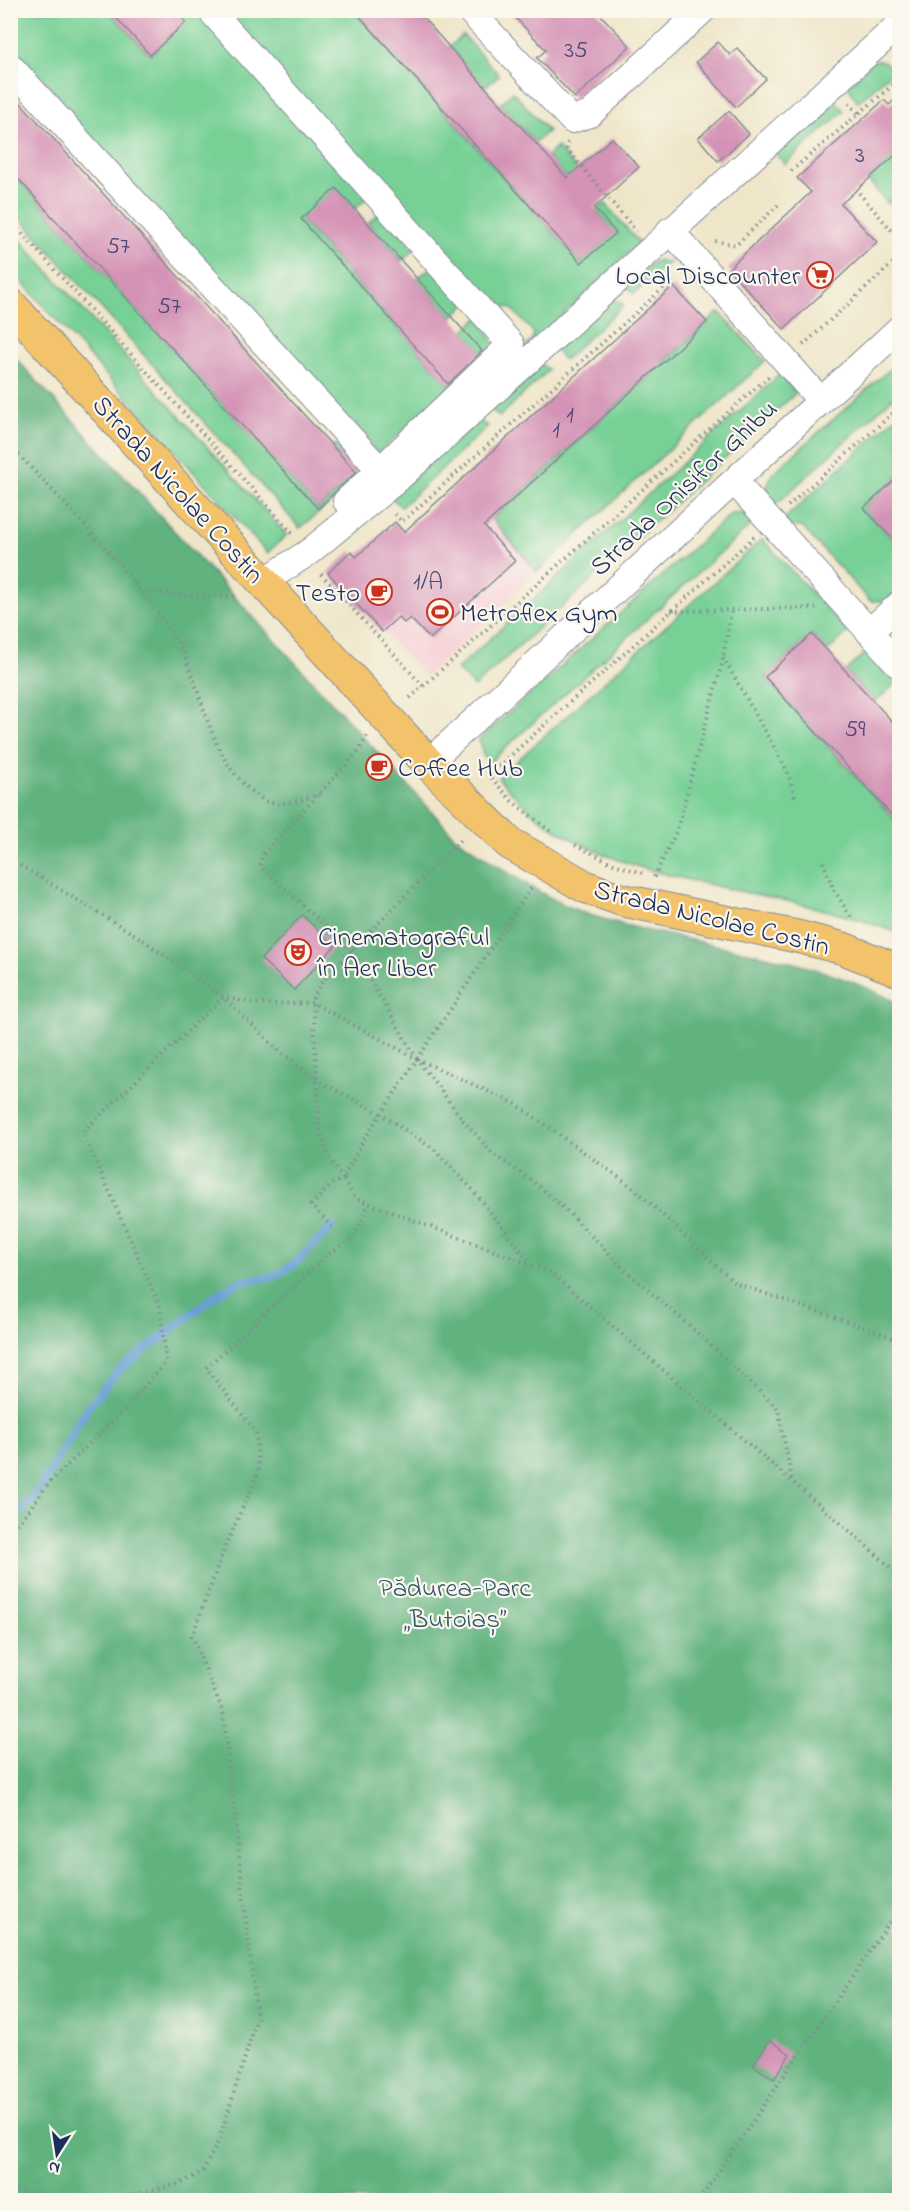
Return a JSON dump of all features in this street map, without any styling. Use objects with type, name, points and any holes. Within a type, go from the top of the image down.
[{"type":"main road","name":"Strada Nicolae Costin","points":[[10,304],[428,763],[509,843],[586,887],[663,911],[820,943],[878,961],[900,971]]},
{"type":"street","points":[[210,10],[511,344],[319,526],[309,552]]},
{"type":"street","points":[[469,10],[572,120],[590,114],[703,10]]},
{"type":"street","points":[[263,582],[309,552],[378,496],[900,24]]},
{"type":"street","points":[[10,66],[380,470]]},
{"type":"street","points":[[670,230],[776,369],[821,401]]},
{"type":"street","name":"Strada Onisifor Ghibu","points":[[428,763],[900,328]]},
{"type":"street","points":[[734,481],[900,666]]},
{"type":"street","points":[[869,632],[900,604]]},
{"type":"path","points":[[791,171],[900,79]]},
{"type":"path","points":[[572,120],[567,150],[651,248]]},
{"type":"path","points":[[860,193],[900,240]]},
{"type":"path","points":[[670,230],[736,245],[780,203]]},
{"type":"path","points":[[10,220],[309,552],[320,573],[423,686]]},
{"type":"path","points":[[410,698],[900,257]]},
{"type":"path","points":[[378,496],[402,522],[675,276],[682,284]]},
{"type":"path","points":[[557,836],[512,801],[489,775],[900,407]]},
{"type":"path","points":[[10,446],[124,568],[171,629],[183,652],[206,723],[237,777],[264,800],[291,802],[320,794]]},
{"type":"path","points":[[142,592],[232,596],[253,592],[263,582]]},
{"type":"path","points":[[671,611],[731,612],[847,607]]},
{"type":"path","points":[[654,877],[677,830],[723,657],[731,612]]},
{"type":"path","points":[[723,657],[787,770],[796,799]]},
{"type":"path","points":[[370,733],[358,752],[262,855],[260,866],[352,950],[417,1059],[463,1120],[494,1155],[530,1179],[564,1208],[626,1271],[699,1334],[778,1409],[792,1482]]},
{"type":"path","points":[[482,818],[352,950],[317,990],[313,1003],[321,1137],[329,1158],[354,1196],[369,1204],[550,1272],[900,1575]]},
{"type":"path","points":[[566,841],[614,864],[665,880]]},
{"type":"path","points":[[10,859],[140,938],[224,997],[276,1048],[317,1080],[381,1114],[434,1149],[473,1190],[530,1264]]},
{"type":"path","points":[[823,862],[834,890],[853,920]]},
{"type":"path","points":[[332,1227],[311,1204],[333,1183],[343,1179],[381,1114],[534,884]]},
{"type":"path","points":[[844,917],[864,924]]},
{"type":"path","points":[[224,997],[255,1004],[313,1003],[417,1059],[525,1110],[634,1188],[735,1283],[900,1340]]},
{"type":"path","points":[[10,1534],[49,1483],[130,1403],[166,1362],[160,1306],[83,1132],[224,997]]},
{"type":"path","points":[[10,2190],[78,2198],[126,2196],[180,2184],[204,2171],[219,2140],[257,2019],[223,1712],[192,1636],[227,1542],[259,1472],[256,1432],[206,1368],[327,1255],[354,1237],[369,1204]]},
{"type":"path","points":[[699,2200],[900,1907]]},
{"type":"shaded area","points":[[492,519],[537,572],[426,677],[328,573],[351,551],[357,556],[395,522],[438,568]]},
{"type":"green space","points":[[11,11],[109,11],[150,55],[185,22],[175,11],[199,11],[368,197],[355,209],[336,188],[301,220],[449,385],[484,354],[464,331],[479,317],[496,347],[378,453],[11,54]]},
{"type":"green space","points":[[216,11],[354,11],[581,263],[615,233],[596,210],[605,203],[639,243],[382,486],[414,446],[531,341],[534,333],[511,308],[484,303]]},
{"type":"green space","points":[[463,35],[499,75],[485,87],[449,47]]},
{"type":"green space","points":[[873,60],[885,62],[893,71],[858,102],[848,87]]},
{"type":"green space","points":[[513,92],[548,131],[535,142],[500,104]]},
{"type":"green space","points":[[831,95],[844,111],[785,164],[772,150]]},
{"type":"green space","points":[[557,147],[596,191],[587,200],[547,156]]},
{"type":"green space","points":[[899,151],[899,194],[888,204],[868,180]]},
{"type":"green space","points":[[10,170],[318,509],[357,474],[332,446],[342,443],[362,466],[364,475],[300,528],[11,208]]},
{"type":"green space","points":[[381,211],[415,249],[402,261],[368,223]]},
{"type":"green space","points":[[10,229],[287,535],[267,553],[11,270]]},
{"type":"green space","points":[[659,260],[670,263],[659,268],[661,270],[634,294],[628,287],[652,263]]},
{"type":"green space","points":[[432,266],[466,304],[452,317],[417,279]]},
{"type":"green space","points":[[611,298],[624,305],[564,360],[555,350]]},
{"type":"green space","points":[[719,312],[765,361],[537,572],[492,519]]},
{"type":"green space","name":"Pădurea-Parc „Butoiaș”","points":[[10,352],[455,837],[521,881],[574,909],[632,927],[788,961],[826,972],[863,986],[899,1004],[899,2200],[11,2200]]},
{"type":"green space","points":[[899,361],[899,392],[772,508],[765,492],[772,474]]},
{"type":"green space","points":[[541,364],[549,370],[499,417],[491,409]]},
{"type":"green space","points":[[780,374],[796,393],[474,687],[457,669]]},
{"type":"green space","points":[[899,414],[899,475],[864,508],[899,546],[899,589],[886,601],[870,601],[802,527],[789,526],[783,520]]},
{"type":"green space","points":[[478,421],[488,426],[401,507],[391,497]]},
{"type":"green space","points":[[742,513],[754,522],[490,762],[483,755],[479,740],[731,514]]},
{"type":"green space","points":[[762,539],[848,632],[828,651],[812,634],[765,677],[899,824],[899,933],[815,907],[654,871],[602,853],[544,822],[498,778]]},
{"type":"green space","points":[[866,652],[895,684],[875,702],[846,671]]},
{"type":"building","points":[[109,10],[175,10],[186,22],[150,55]]},
{"type":"building","points":[[354,10],[416,10],[567,178],[612,138],[639,167],[594,208],[616,233],[581,263]]},
{"type":"building","points":[[508,10],[596,10],[630,46],[575,98],[537,58],[546,50]]},
{"type":"building","points":[[718,42],[730,55],[737,48],[766,79],[736,107],[696,62]]},
{"type":"building","points":[[10,91],[356,472],[318,509],[10,170]]},
{"type":"building","points":[[900,95],[900,151],[841,204],[877,242],[784,329],[728,269],[811,192],[797,178],[884,100],[889,105]]},
{"type":"building","points":[[729,111],[749,134],[718,161],[698,138]]},
{"type":"building","points":[[336,188],[482,351],[448,384],[301,219]]},
{"type":"building","points":[[673,286],[707,322],[484,526],[515,561],[430,639],[410,618],[404,623],[398,617],[382,632],[328,573],[351,551],[356,557],[395,522],[404,532]]},
{"type":"building","points":[[900,475],[900,547],[864,508]]},
{"type":"building","points":[[812,634],[900,730],[900,824],[765,677]]},
{"type":"building","name":"Cinematograful în Aer Liber","points":[[302,915],[335,946],[294,990],[261,959]]},
{"type":"building","points":[[770,2040],[790,2054],[774,2079],[753,2065]]},
{"type":"waterway","points":[[10,1522],[35,1496],[88,1407],[119,1370],[215,1296],[240,1281],[272,1277],[292,1266],[332,1227]]},
{"type":"place","name":"Local Discounter","points":[[820,275]]},
{"type":"place","name":"Testo","points":[[379,592]]},
{"type":"place","name":"Metroflex Gym","points":[[440,612]]},
{"type":"place","name":"Coffee Hub","points":[[379,767]]},
{"type":"place","name":"Cinematograful în Aer Liber","points":[[298,952]]}]
